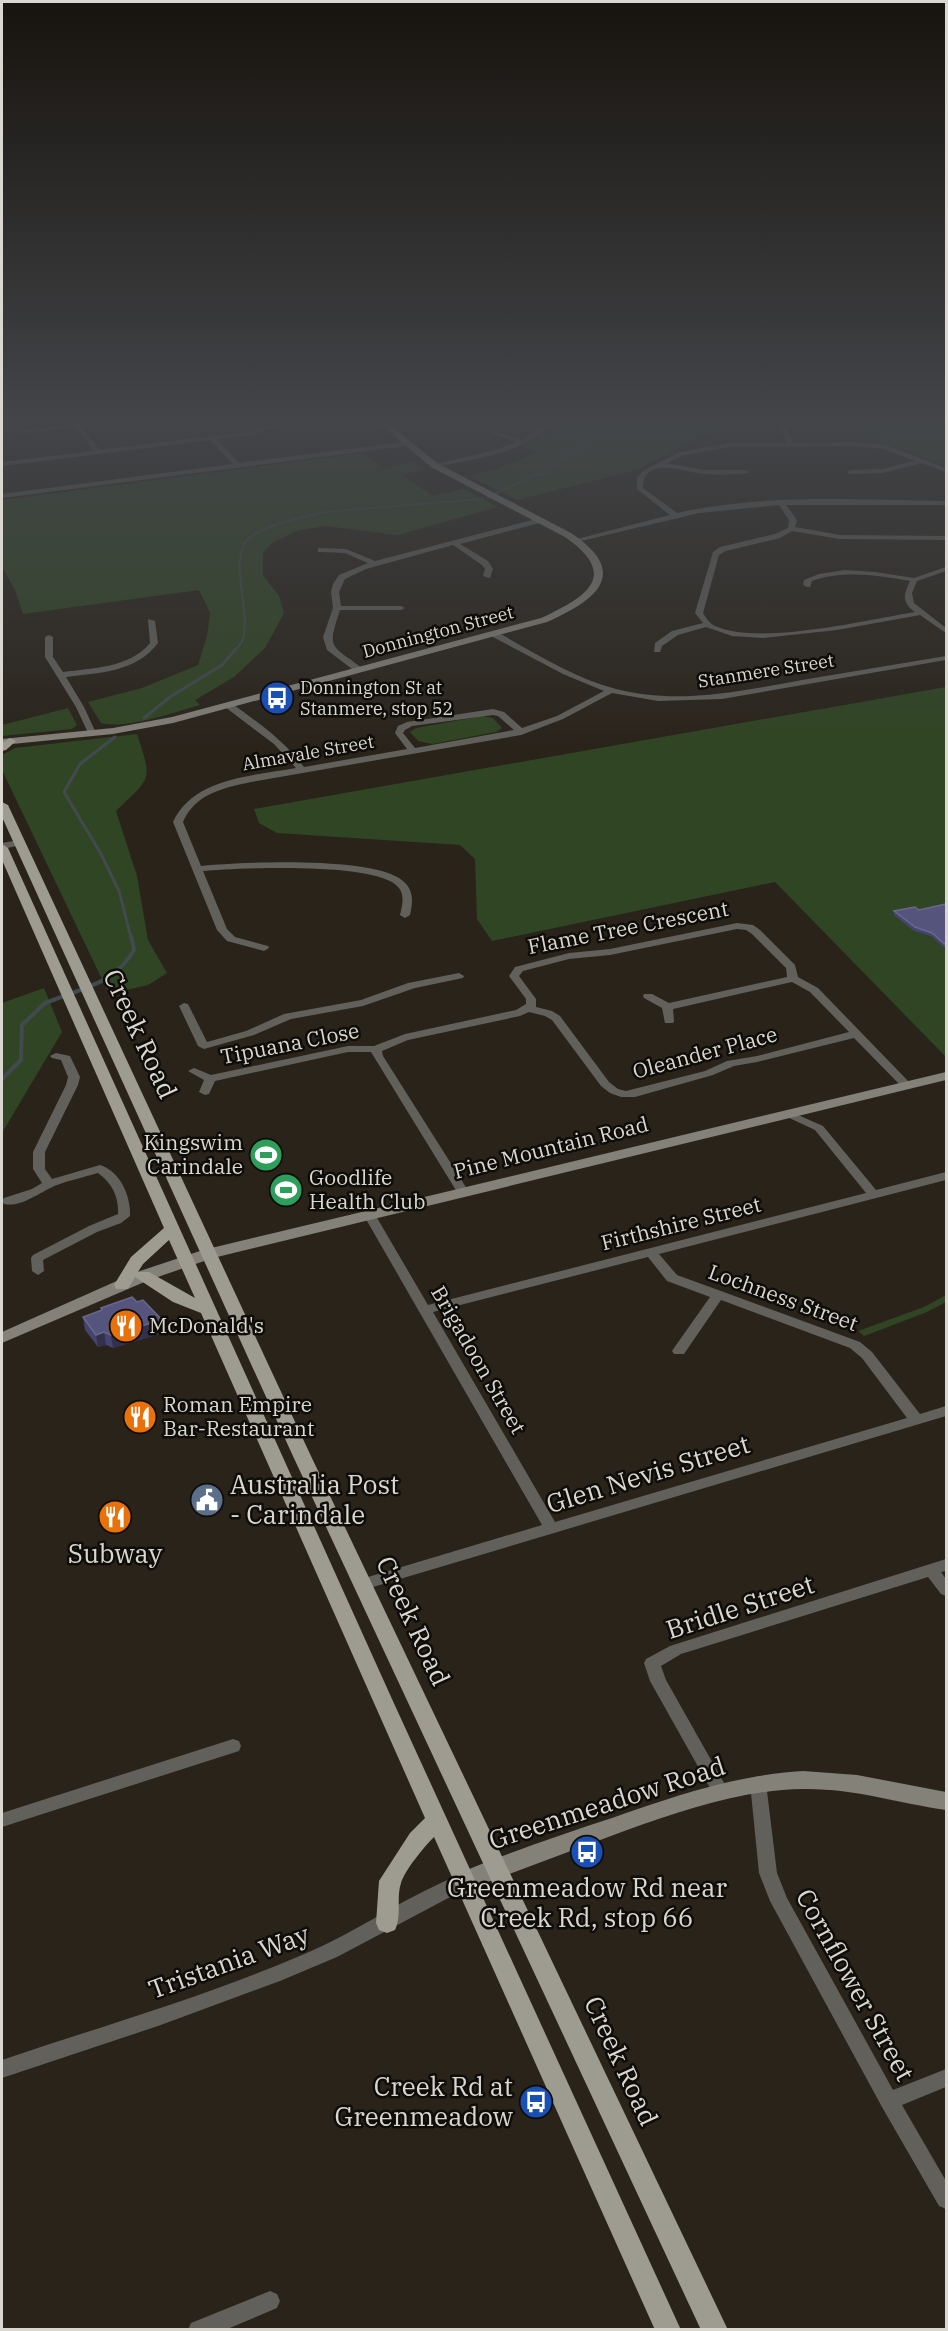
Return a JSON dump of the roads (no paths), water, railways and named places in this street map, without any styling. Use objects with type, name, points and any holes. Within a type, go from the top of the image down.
[{"type":"main road","name":"Creek Road","points":[[2,805],[363,1584],[715,2330]]},
{"type":"main road","points":[[2,847],[207,1309],[668,2330]]},
{"type":"main road","points":[[122,1285],[137,1261],[172,1229]]},
{"type":"main road","points":[[143,1276],[179,1298],[207,1309]]},
{"type":"main road","points":[[387,1923],[390,1881],[418,1839],[437,1820]]},
{"type":"street","points":[[359,670],[337,655],[327,638],[338,608],[335,592],[342,577],[375,564],[492,533]]},
{"type":"street","name":"Donnington Street","points":[[4,744],[158,723],[553,617],[578,604],[590,594],[600,579],[599,565],[593,554],[577,540],[564,533]]},
{"type":"street","points":[[577,540],[607,533]]},
{"type":"street","points":[[783,533],[723,549],[716,554],[699,613],[700,619],[706,625],[734,635],[762,637],[920,613]]},
{"type":"street","points":[[814,533],[840,537],[946,538]]},
{"type":"street","points":[[454,543],[485,562],[489,569],[487,576]]},
{"type":"street","points":[[321,550],[353,553],[375,564]]},
{"type":"street","points":[[807,585],[808,580],[815,576],[836,573],[914,580],[946,569]]},
{"type":"street","points":[[914,580],[908,592],[910,604],[946,631]]},
{"type":"street","points":[[338,608],[401,608]]},
{"type":"street","points":[[61,675],[117,666],[144,655],[154,644],[151,621]]},
{"type":"street","points":[[657,650],[658,645],[668,637],[706,625]]},
{"type":"street","name":"Stanmere Street","points":[[494,634],[591,683],[611,690],[652,697],[707,698],[946,658]]},
{"type":"street","points":[[49,637],[49,657],[92,733]]},
{"type":"street","name":"Almavale Street","points":[[264,948],[231,939],[222,930],[178,822],[182,810],[193,799],[228,784],[521,732],[563,718],[611,690]]},
{"type":"street","points":[[228,705],[280,743],[302,770]]},
{"type":"street","points":[[413,751],[399,733],[401,728],[410,724],[493,712],[501,714],[521,732]]},
{"type":"street","points":[[2,847],[19,843]]},
{"type":"street","points":[[197,869],[233,864],[263,864],[370,871],[386,876],[405,888],[410,899],[405,915]]},
{"type":"street","name":"Flame Tree Crescent","points":[[529,1009],[532,1005],[531,999],[514,976],[519,969],[569,956],[610,952],[737,926],[748,927],[791,967],[793,979],[814,990],[907,1086]]},
{"type":"street","points":[[184,1006],[204,1046],[250,1034],[288,1016],[363,1003],[412,985],[459,976]]},
{"type":"street","points":[[648,996],[667,1007],[793,979]]},
{"type":"street","points":[[667,1007],[669,1021]]},
{"type":"street","points":[[463,1192],[377,1056],[376,1049],[405,1037],[520,1013],[529,1009]]},
{"type":"street","name":"Oleander Place","points":[[529,1009],[548,1013],[556,1018],[605,1084],[625,1095],[654,1090],[709,1073],[731,1063],[757,1059],[856,1034]]},
{"type":"street","name":"Tipuana Close","points":[[194,1071],[210,1079],[348,1049],[376,1049]]},
{"type":"street","points":[[50,1183],[46,1181],[37,1163],[39,1152],[74,1077],[66,1058],[56,1056]]},
{"type":"street","name":"Pine Mountain Road","points":[[2,1338],[143,1276],[209,1254],[946,1076]]},
{"type":"street","name":"Tipuana Close","points":[[205,1092],[210,1079]]},
{"type":"street","points":[[819,1128],[820,1106]]},
{"type":"street","points":[[789,1114],[819,1128],[874,1195]]},
{"type":"street","points":[[8,1201],[36,1192],[50,1183],[100,1169],[114,1181],[122,1195],[124,1216],[118,1221],[92,1230],[65,1246],[37,1258],[38,1271]]},
{"type":"street","name":"Firthshire Street","points":[[425,1310],[946,1176]]},
{"type":"street","name":"Brigadoon Street","points":[[369,1214],[550,1528]]},
{"type":"street","name":"Lochness Street","points":[[651,1252],[672,1278],[855,1345],[867,1355],[916,1419]]},
{"type":"street","points":[[679,1351],[717,1296]]},
{"type":"street","name":"Glen Nevis Street","points":[[363,1584],[946,1411]]},
{"type":"street","name":"Bridle Street","points":[[720,1790],[658,1681],[652,1663],[676,1650],[946,1565]]},
{"type":"street","points":[[931,1570],[946,1590]]},
{"type":"street","points":[[2,1820],[234,1746]]},
{"type":"street","name":"Greenmeadow Road","points":[[465,1881],[496,1867],[720,1790],[758,1783],[800,1780],[839,1781],[946,1801]]},
{"type":"street","name":"Cornflower Street","points":[[758,1783],[768,1873],[779,1901],[889,2101],[946,2199]]},
{"type":"street","name":"Tristania Way","points":[[2,2069],[276,1975],[333,1950],[465,1881]]},
{"type":"street","points":[[889,2101],[946,2078]]},
{"type":"street","points":[[198,2330],[270,2301]]},
{"type":"waterway","points":[[234,652],[245,630],[240,557],[243,546],[256,533]]},
{"type":"waterway","points":[[144,718],[170,697],[222,665],[235,650]]},
{"type":"waterway","points":[[115,737],[80,764],[64,792],[101,854],[119,891],[131,938]]},
{"type":"waterway","points":[[90,986],[110,976],[125,962],[134,950],[131,936]]},
{"type":"waterway","points":[[2,1079],[21,1060],[22,1025],[45,1003],[83,989]]},
{"type":"place","name":"Donnington St at Stanmere, stop 52","points":[[277,698]]},
{"type":"place","name":"Kingswim Carindale","points":[[266,1155]]},
{"type":"place","name":"Goodlife Health Club","points":[[286,1190]]},
{"type":"place","name":"McDonald's","points":[[126,1326]]},
{"type":"place","name":"Roman Empire Bar-Restaurant","points":[[140,1417]]},
{"type":"place","name":"Australia Post - Carindale","points":[[207,1500]]},
{"type":"place","name":"Subway","points":[[115,1517]]},
{"type":"place","name":"Greenmeadow Rd near Creek Rd, stop 66","points":[[587,1852]]},
{"type":"place","name":"Creek Rd at Greenmeadow","points":[[536,2102]]}]
